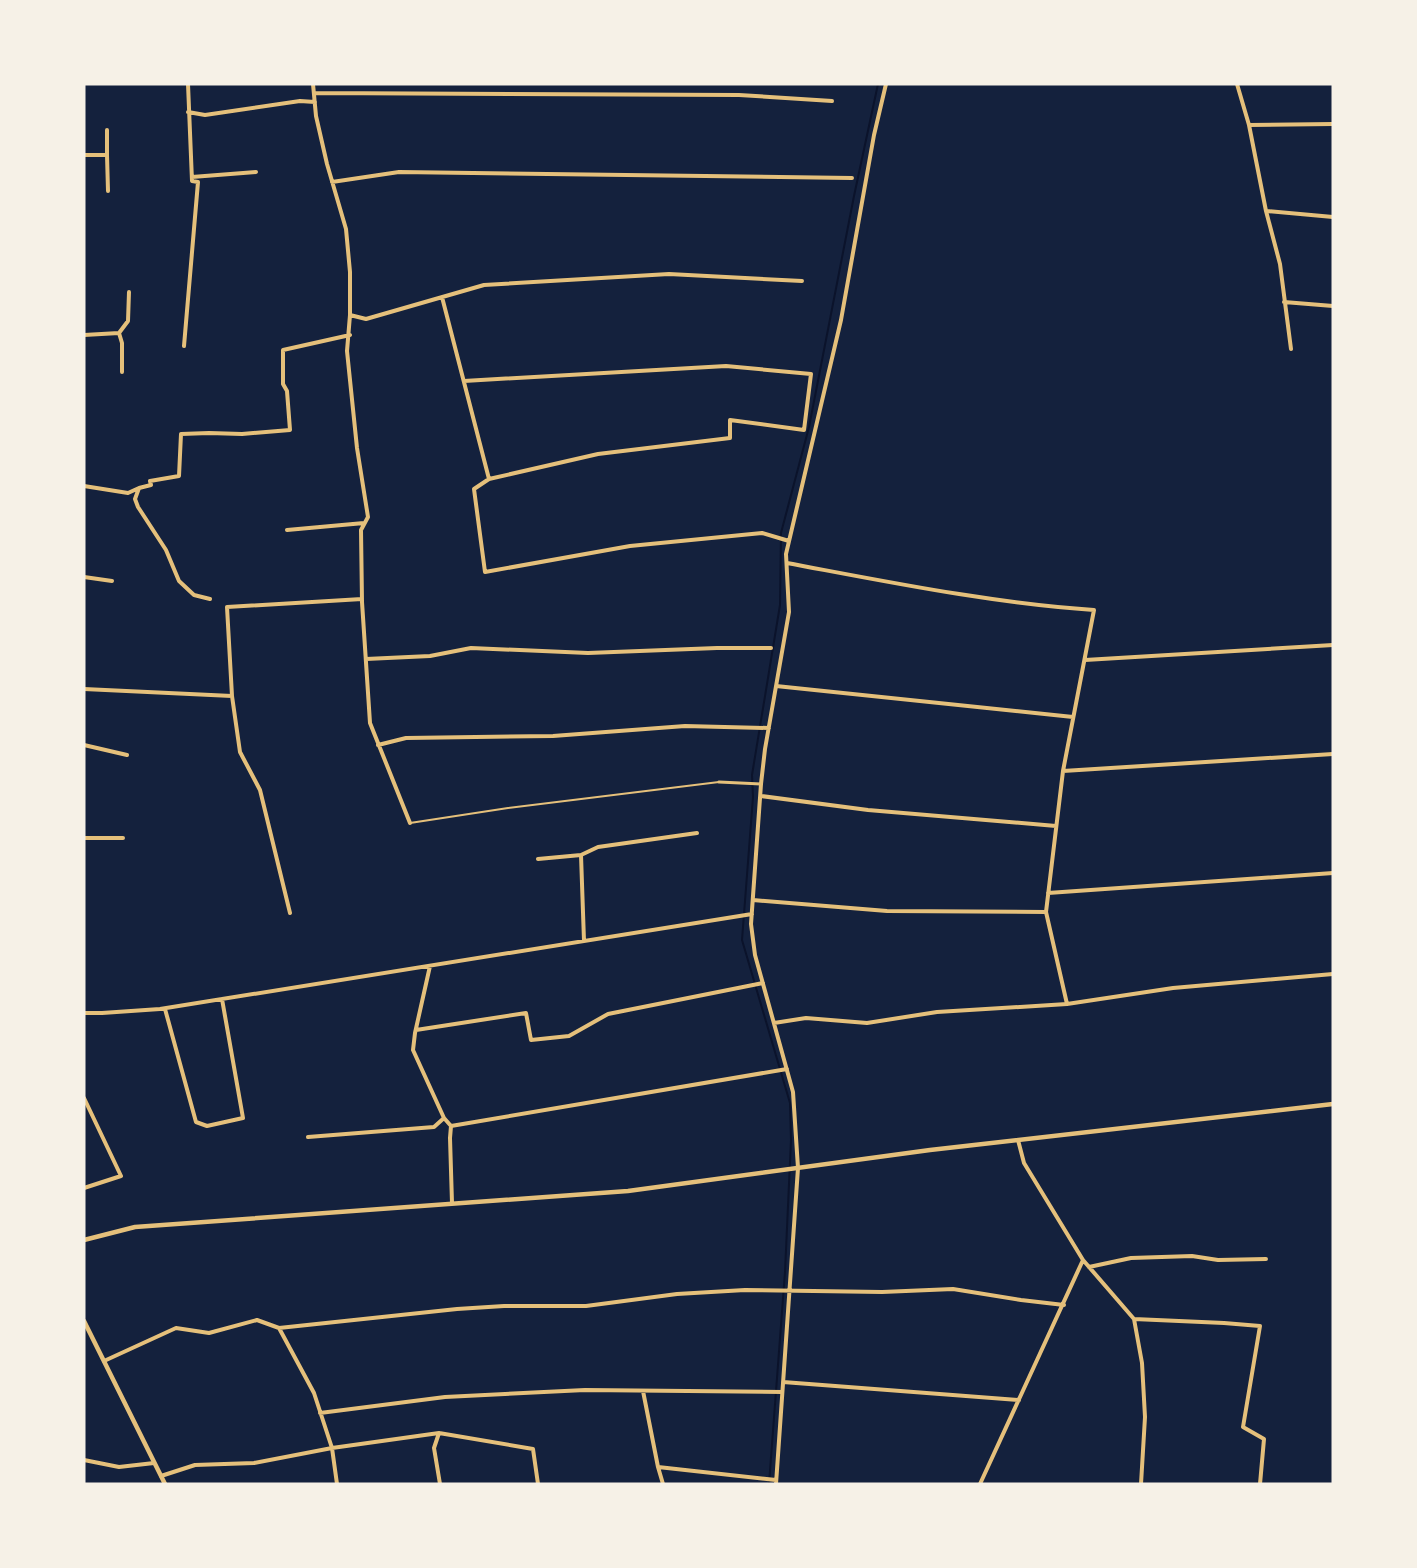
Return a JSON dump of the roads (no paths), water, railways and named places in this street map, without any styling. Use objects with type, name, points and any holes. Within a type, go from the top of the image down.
[{"type":"street","points":[[184,346],[198,182],[192,182],[188,84]]},
{"type":"street","points":[[313,84],[316,116],[346,229],[350,272],[350,335],[347,351],[357,448],[368,517],[361,530],[362,599],[370,723],[410,823]]},
{"type":"street","points":[[658,1467],[776,1482],[796,1168],[793,1092],[785,1070],[755,954],[750,914],[753,900],[761,784],[789,612],[787,541],[841,320],[874,135],[886,84]]},
{"type":"street","points":[[1237,84],[1249,125],[1266,211],[1280,264],[1291,350]]},
{"type":"street","points":[[314,93],[739,95],[832,101]]},
{"type":"street","points":[[188,112],[205,115],[300,101],[315,102]]},
{"type":"street","points":[[1249,125],[1333,124]]},
{"type":"street","points":[[106,130],[108,191]]},
{"type":"street","points":[[84,155],[107,154]]},
{"type":"street","points":[[192,177],[256,172]]},
{"type":"street","points":[[332,182],[399,172],[852,178]]},
{"type":"street","points":[[1266,211],[1333,217]]},
{"type":"street","points":[[350,315],[366,319],[484,285],[669,274],[802,281]]},
{"type":"street","points":[[84,335],[119,333],[128,321],[129,292]]},
{"type":"street","points":[[442,297],[489,479]]},
{"type":"street","points":[[1284,302],[1333,306]]},
{"type":"street","points":[[119,333],[122,343],[122,372]]},
{"type":"street","points":[[84,486],[128,493],[151,485],[150,481],[179,476],[181,434],[242,434],[290,430],[287,391],[284,384],[283,350],[350,335]]},
{"type":"street","points":[[464,381],[726,366],[811,374],[804,430],[730,420],[730,438],[598,454],[489,479],[474,489],[485,572],[630,546],[762,533],[787,541]]},
{"type":"street","points":[[139,488],[135,499],[138,507],[166,550],[179,581],[194,595],[210,599]]},
{"type":"street","points":[[287,530],[364,523]]},
{"type":"street","points":[[787,563],[928,590],[1053,607],[1094,610],[1063,771],[1046,912],[1067,1004]]},
{"type":"street","points":[[84,578],[112,581]]},
{"type":"street","points":[[290,913],[260,790],[240,752],[232,696],[227,607],[362,599]]},
{"type":"street","points":[[1085,660],[1333,645]]},
{"type":"street","points":[[366,659],[430,656],[471,648],[588,653],[771,648]]},
{"type":"street","points":[[776,686],[1073,717]]},
{"type":"street","points":[[84,690],[232,696]]},
{"type":"street","points":[[378,745],[406,738],[553,736],[686,726],[769,728]]},
{"type":"street","points":[[84,745],[127,755]]},
{"type":"street","points":[[1063,771],[1333,754]]},
{"type":"street","points":[[719,782],[761,784]]},
{"type":"street","points":[[761,796],[868,810],[1056,826]]},
{"type":"street","points":[[537,859],[581,855],[598,847],[697,833]]},
{"type":"street","points":[[84,838],[123,838]]},
{"type":"street","points":[[581,855],[584,941]]},
{"type":"street","points":[[1048,893],[1333,873]]},
{"type":"street","points":[[753,900],[887,911],[1046,912]]},
{"type":"street","points":[[84,1012],[102,1013],[165,1008],[750,914]]},
{"type":"street","points":[[430,966],[413,1050],[444,1118],[451,1126],[452,1203]]},
{"type":"street","points":[[774,1023],[806,1018],[867,1023],[937,1012],[1067,1004],[1173,988],[1333,974]]},
{"type":"street","points":[[416,1030],[526,1013],[531,1040],[569,1036],[608,1014],[763,983]]},
{"type":"street","points":[[165,1008],[196,1122],[207,1126],[243,1118],[222,999]]},
{"type":"street","points":[[451,1126],[785,1070]]},
{"type":"street","points":[[84,1098],[121,1176],[84,1188]]},
{"type":"street","points":[[84,1240],[135,1227],[628,1191],[1018,1140],[1333,1104]]},
{"type":"street","points":[[308,1137],[434,1127],[444,1118]]},
{"type":"street","points":[[1018,1140],[1024,1163],[1083,1260],[1134,1319],[1142,1363],[1145,1417],[1141,1484]]},
{"type":"street","points":[[1089,1267],[1131,1258],[1192,1256],[1218,1260],[1266,1259]]},
{"type":"street","points":[[980,1484],[1083,1260]]},
{"type":"street","points":[[104,1361],[176,1328],[209,1333],[257,1320],[279,1328],[504,1306],[585,1306],[677,1294],[780,1289],[882,1292],[953,1289],[1064,1305]]},
{"type":"street","points":[[1134,1319],[1260,1326],[1243,1427],[1264,1439],[1260,1484]]},
{"type":"street","points":[[84,1321],[165,1484]]},
{"type":"street","points":[[279,1328],[314,1393],[332,1448],[338,1484]]},
{"type":"street","points":[[783,1382],[1019,1400]]},
{"type":"street","points":[[320,1413],[446,1397],[585,1390],[781,1392]]},
{"type":"street","points":[[643,1391],[663,1484]]},
{"type":"street","points":[[161,1476],[195,1465],[254,1463],[332,1448],[439,1433],[533,1449],[538,1484]]},
{"type":"street","points":[[439,1433],[434,1448],[440,1484]]},
{"type":"street","points":[[84,1460],[119,1467],[154,1463]]},
{"type":"lane","points":[[410,823],[508,808],[719,782]]},
{"type":"waterway","points":[[769,1484],[785,1272],[791,1140],[790,1103],[742,940],[753,797],[752,775],[780,605],[781,533],[809,427],[878,84]]}]
